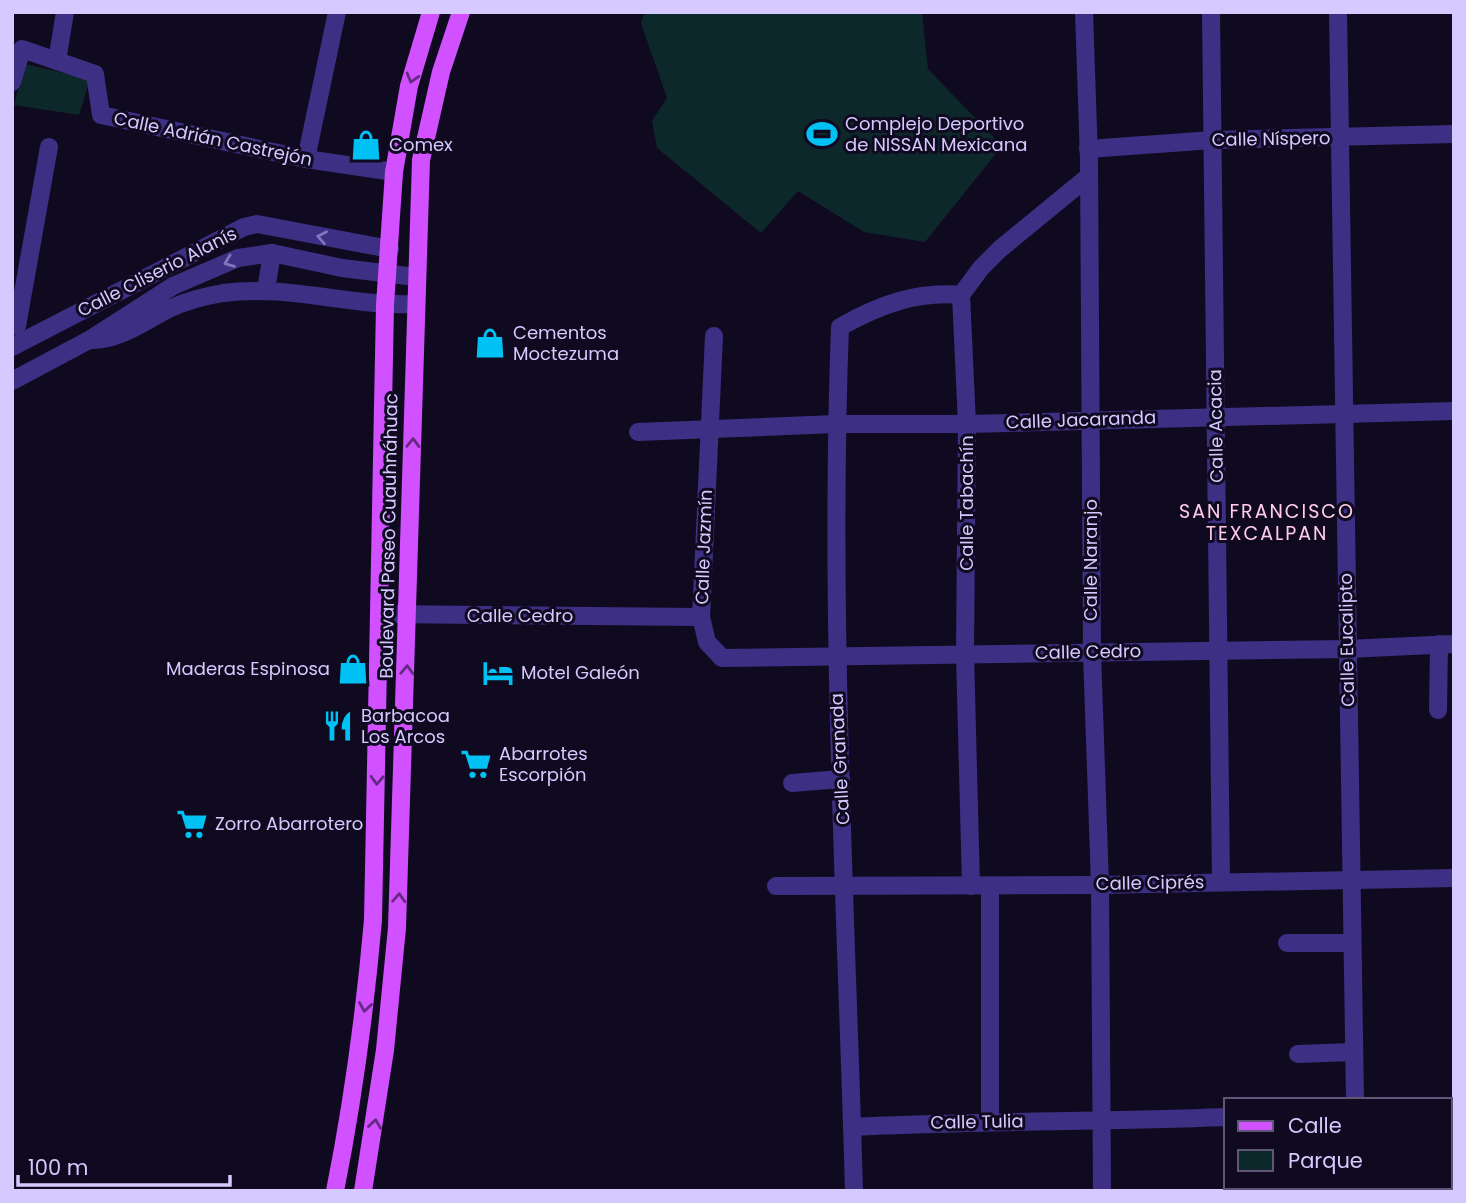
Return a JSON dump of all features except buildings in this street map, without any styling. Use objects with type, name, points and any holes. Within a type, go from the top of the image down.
[{"type":"main road","name":"Boulevard Paseo Cuauhnáhuac","points":[[335,1191],[348,1127],[366,998],[373,920],[386,306],[394,172],[409,86],[431,12]]},
{"type":"main road","name":"Boulevard Paseo Cuauhnáhuac","points":[[363,1191],[385,1050],[397,928],[409,615],[418,203],[425,136],[441,72],[461,12]]},
{"type":"street","points":[[57,61],[65,12]]},
{"type":"street","points":[[306,159],[337,12]]},
{"type":"street","name":"Calle Naranjo","points":[[1084,12],[1089,176],[1092,653],[1100,885],[1102,1191]]},
{"type":"street","name":"Calle Acacia","points":[[1211,12],[1222,882]]},
{"type":"street","name":"Calle Eucalipto","points":[[1338,12],[1354,1098]]},
{"type":"street","name":"Calle Adrián Castrejón","points":[[12,82],[22,49],[94,74],[101,115],[306,159],[394,172]]},
{"type":"street","name":"Calle Níspero","points":[[1088,149],[1213,140],[1454,134]]},
{"type":"street","points":[[43,363],[17,333],[49,147]]},
{"type":"street","points":[[961,295],[1000,248],[1089,176]]},
{"type":"street","name":"Calle Cliserio Alanís","points":[[17,333],[244,227],[257,224],[390,249]]},
{"type":"street","points":[[266,290],[272,253]]},
{"type":"street","name":"Calle Cliserio Alanís","points":[[12,381],[89,340],[173,286],[237,258],[272,253],[387,275],[416,277]]},
{"type":"street","name":"Calle Cliserio Alanís","points":[[89,340],[109,340],[175,306],[219,294],[266,290],[386,306],[416,304]]},
{"type":"street","name":"Calle Granada","points":[[854,1191],[846,886],[835,657],[836,424],[840,327],[906,297],[933,292],[961,295]]},
{"type":"street","name":"Calle Tabachín","points":[[961,295],[967,424],[965,654],[971,886]]},
{"type":"street","name":"Calle Jazmín","points":[[714,336],[701,617],[707,642],[722,658]]},
{"type":"street","name":"Calle Jacaranda","points":[[638,432],[836,424],[967,424],[1454,411]]},
{"type":"street","name":"Calle Cedro","points":[[381,614],[701,617]]},
{"type":"street","points":[[1438,710],[1447,644]]},
{"type":"street","name":"Calle Cedro","points":[[722,658],[1347,649],[1447,644]]},
{"type":"street","points":[[792,783],[841,779]]},
{"type":"street","name":"Calle Ciprés","points":[[776,886],[1100,885],[1454,878]]},
{"type":"street","points":[[990,886],[990,1120]]},
{"type":"street","points":[[1287,943],[1352,943]]},
{"type":"street","points":[[1298,1054],[1352,1052]]},
{"type":"street","name":"Calle Tulia","points":[[852,1127],[990,1120],[1101,1122],[1224,1116]]},
{"type":"green space","name":"Complejo Deportivo de NISSAN Mexicana","points":[[645,12],[922,12],[928,69],[1002,146],[925,242],[864,232],[798,191],[761,233],[657,148],[652,121],[667,98],[641,23]]},
{"type":"green space","points":[[25,64],[90,79],[79,115],[14,105]]},
{"type":"place","name":"Complejo Deportivo de NISSAN Mexicana","points":[[822,134]]},
{"type":"place","name":"Comex","points":[[366,145]]},
{"type":"place","name":"Cementos Moctezuma","points":[[490,343]]},
{"type":"place","name":"Maderas Espinosa","points":[[353,669]]},
{"type":"place","name":"Motel Galeón","points":[[498,673]]},
{"type":"place","name":"Barbacoa Los Arcos","points":[[338,726]]},
{"type":"place","name":"Abarrotes Escorpión","points":[[476,764]]},
{"type":"place","name":"Zorro Abarrotero","points":[[192,824]]},
{"type":"district","name":"SAN FRANCISCO TEXCALPAN","points":[[1267,522]]}]
